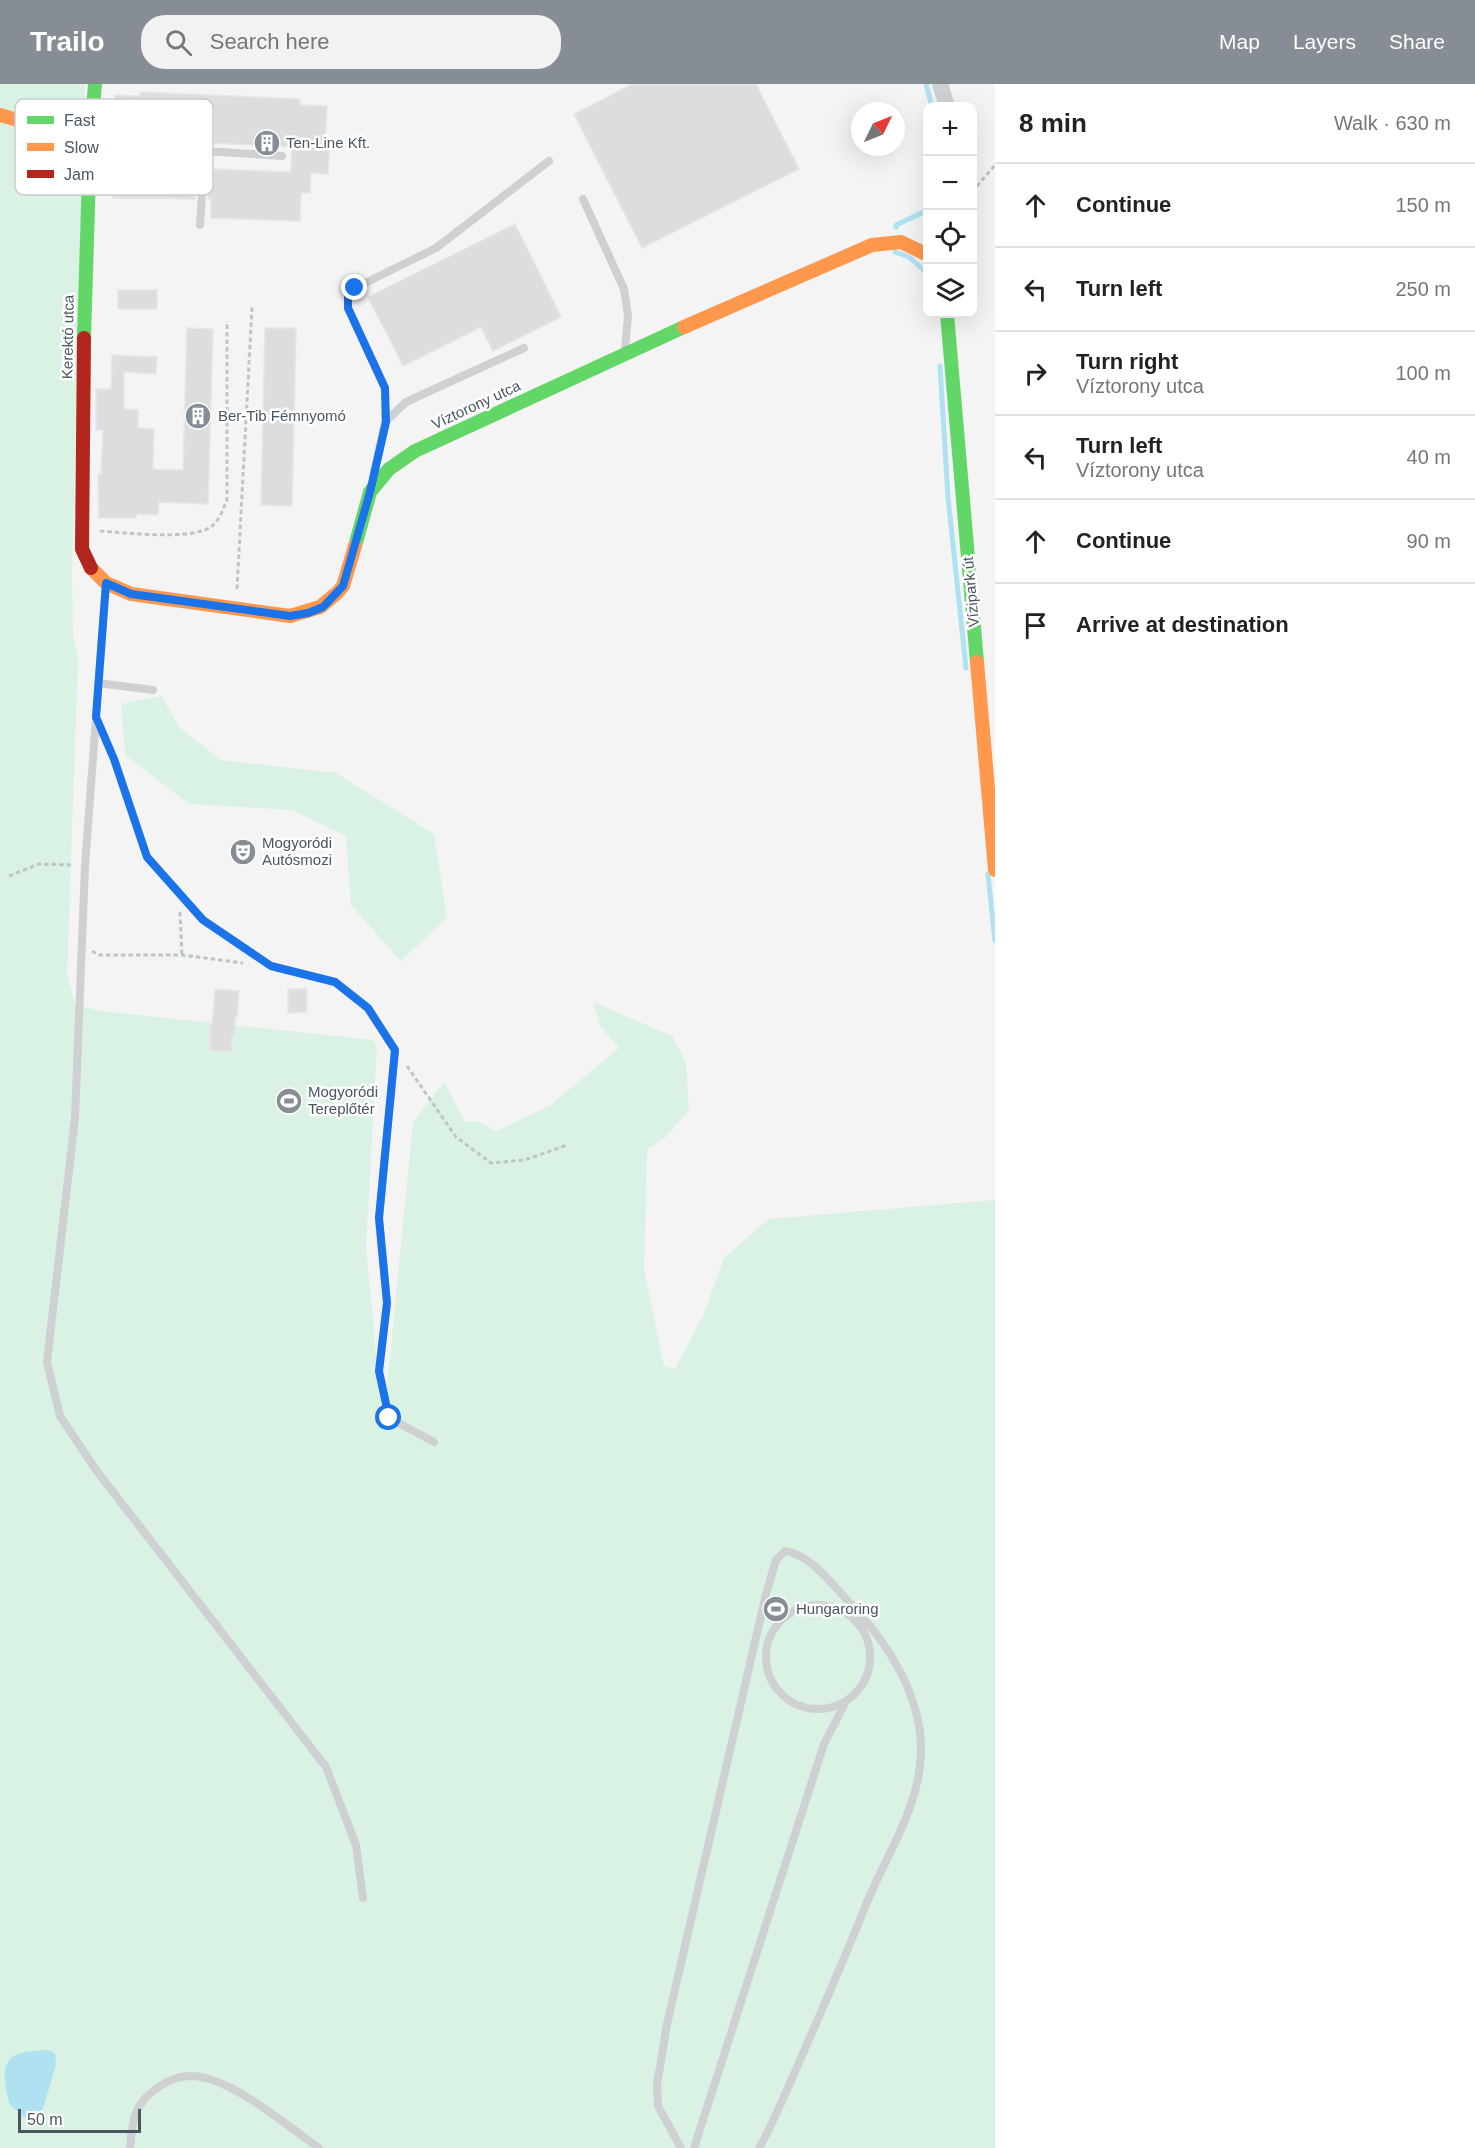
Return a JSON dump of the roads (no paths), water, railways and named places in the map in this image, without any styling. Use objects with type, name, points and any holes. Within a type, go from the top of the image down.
[{"type":"street","name":"Kerektó utca","points":[[94,99],[95,84]]},
{"type":"street","points":[[940,84],[946,102]]},
{"type":"street","points":[[0,115],[15,120]]},
{"type":"street","name":"Kerektó utca","points":[[89,195],[82,549],[90,567],[106,583]]},
{"type":"street","name":"Víztorony utca","points":[[106,583],[131,594],[290,616],[308,613],[323,607],[343,586],[370,492],[389,469],[415,451],[625,353],[872,245],[901,242],[923,253]]},
{"type":"street","name":"Vízipark út","points":[[947,318],[995,870]]},
{"type":"lane","points":[[213,152],[282,156]]},
{"type":"lane","points":[[370,492],[386,422],[385,388],[348,308],[348,294],[355,288],[436,248],[549,161]]},
{"type":"lane","points":[[201,225],[203,195]]},
{"type":"lane","points":[[584,199],[624,289],[628,316],[625,353]]},
{"type":"lane","points":[[386,422],[406,402],[524,348]]},
{"type":"lane","points":[[106,583],[86,866],[75,1118],[47,1362],[60,1416],[96,1470],[326,1767],[356,1845],[363,1898]]},
{"type":"lane","points":[[98,683],[153,690]]},
{"type":"lane","points":[[96,717],[117,767],[147,857],[203,920],[271,966],[335,982],[368,1008],[395,1050],[379,1218],[387,1303],[379,1371],[389,1418],[434,1442]]},
{"type":"lane","points":[[681,2148],[658,2106],[657,2085],[667,2024],[766,1594],[776,1560],[785,1551],[795,1552],[805,1558],[826,1578],[862,1616],[898,1667],[910,1690],[918,1719],[921,1748],[919,1774],[910,1809],[759,2148]]},
{"type":"lane","points":[[694,2148],[824,1744],[845,1703],[858,1692],[867,1677],[871,1660],[869,1643],[861,1627],[849,1615],[834,1607],[817,1605],[800,1608],[784,1617],[773,1630],[766,1646],[765,1663],[775,1688],[780,1695],[795,1705],[812,1710],[829,1709],[845,1703]]},
{"type":"lane","points":[[130,2148],[132,2124],[138,2106],[154,2090],[170,2079],[191,2076],[208,2078],[238,2092],[319,2148]]},
{"type":"water","points":[[44,2050],[55,2054],[56,2064],[43,2109],[40,2112],[34,2112],[28,2120],[10,2105],[5,2081],[6,2068],[11,2058],[18,2054]]},
{"type":"waterway","points":[[926,84],[931,102]]},
{"type":"waterway","points":[[896,227],[923,212]]},
{"type":"waterway","points":[[895,252],[909,257],[923,270]]},
{"type":"waterway","points":[[940,366],[948,497],[966,668]]},
{"type":"waterway","points":[[988,874],[995,941]]},
{"type":"place","name":"Ten-Line Kft.","points":[[267,143]]},
{"type":"place","name":"Ber-Tib Fémnyomó","points":[[198,416]]},
{"type":"place","name":"Mogyoródi Autósmozi","points":[[243,852]]},
{"type":"place","name":"Mogyoródi Tereplőtér","points":[[289,1101]]},
{"type":"place","name":"Hungaroring","points":[[776,1609]]}]
